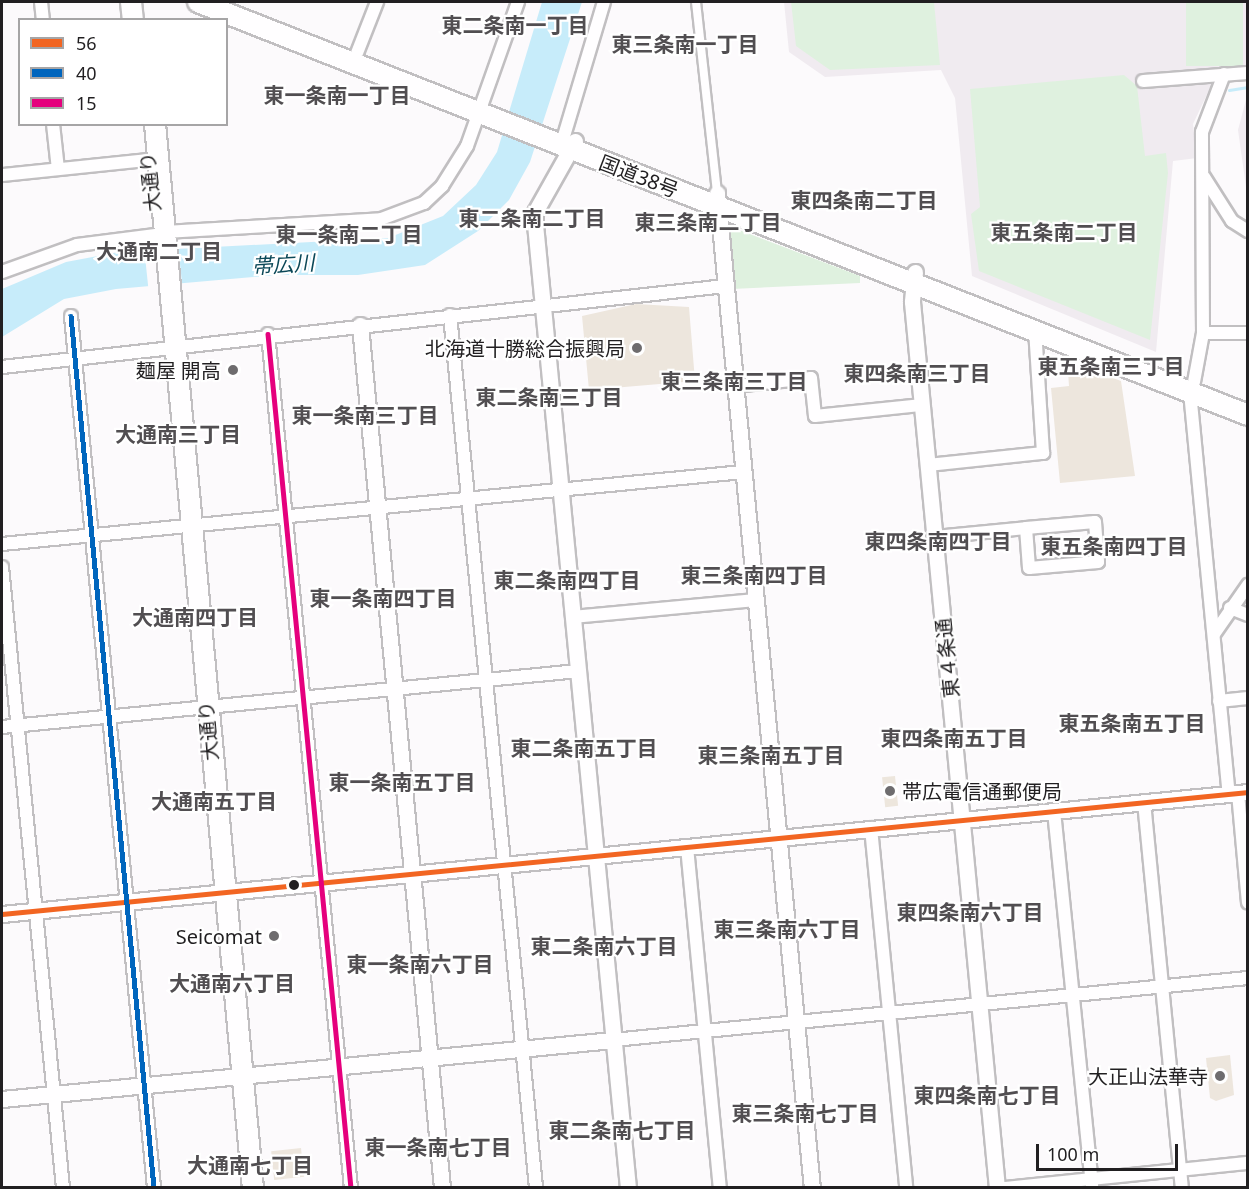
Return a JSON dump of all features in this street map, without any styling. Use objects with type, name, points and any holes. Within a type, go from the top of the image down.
[{"type":"highway","points":[[131,2],[133,18]]},
{"type":"highway","points":[[144,2],[146,18]]},
{"type":"highway","name":"国道38号","points":[[198,2],[542,132],[913,277],[1192,387],[1248,415]]},
{"type":"highway","name":"国道38号","points":[[237,2],[487,111]]},
{"type":"highway","name":"大通り","points":[[144,126],[147,160],[160,240]]},
{"type":"highway","name":"大通り","points":[[155,126],[160,240],[171,344],[182,509],[189,526],[253,1188]]},
{"type":"highway","name":"国道38号","points":[[913,277],[1035,330],[1192,387],[1248,402]]},
{"type":"street","points":[[41,2],[43,18]]},
{"type":"street","points":[[357,53],[377,2]]},
{"type":"street","points":[[2,272],[76,245],[160,240],[381,219],[407,211],[442,186],[487,111],[518,2]]},
{"type":"street","points":[[604,2],[568,143],[535,212],[542,305],[628,1188]]},
{"type":"street","points":[[696,2],[813,1188]]},
{"type":"street","points":[[1143,81],[1248,73]]},
{"type":"street","points":[[1224,74],[1204,122],[1204,177],[1199,189],[1203,333],[1192,387],[1219,700],[1238,793],[1248,903]]},
{"type":"street","points":[[53,126],[58,169]]},
{"type":"street","points":[[2,175],[147,160]]},
{"type":"street","points":[[1204,177],[1232,221],[1248,231]]},
{"type":"street","name":"東４条通","points":[[913,277],[922,405],[997,1188]]},
{"type":"street","points":[[2,367],[75,359],[171,344],[725,286]]},
{"type":"street","points":[[450,315],[536,1188]]},
{"type":"street","points":[[71,316],[111,717],[154,1188]]},
{"type":"street","points":[[360,325],[442,1188]]},
{"type":"street","points":[[928,465],[1043,453],[1035,330]]},
{"type":"street","points":[[1203,333],[1248,333]]},
{"type":"street","points":[[267,334],[351,1188]]},
{"type":"street","points":[[734,386],[811,378],[815,416],[922,405]]},
{"type":"street","points":[[2,544],[743,472]]},
{"type":"street","points":[[935,537],[1026,528],[1095,522],[1098,562],[1029,568],[1026,528]]},
{"type":"street","points":[[2,567],[63,1188]]},
{"type":"street","points":[[1214,634],[1248,585]]},
{"type":"street","points":[[573,617],[755,600]]},
{"type":"street","points":[[1230,608],[1248,615]]},
{"type":"street","points":[[2,727],[578,671]]},
{"type":"street","points":[[1219,700],[1248,698]]},
{"type":"street","points":[[2,914],[1238,793]]},
{"type":"street","points":[[1144,802],[1182,1188]]},
{"type":"street","points":[[1054,811],[1091,1183]]},
{"type":"street","points":[[871,828],[906,1188]]},
{"type":"street","points":[[687,847],[720,1188]]},
{"type":"street","points":[[2,1099],[1248,978]]},
{"type":"street","points":[[1004,1188],[1091,1183],[1180,1169],[1248,1163]]},
{"type":"shaded area","points":[[784,2],[1246,2],[1247,68],[1218,71],[1193,124],[1197,158],[1173,161],[1156,352],[972,276],[955,98],[941,70],[825,77],[789,52]]},
{"type":"shaded area","points":[[1247,96],[1247,194],[1238,130]]},
{"type":"green space","points":[[791,2],[934,2],[940,65],[830,70],[796,46]]},
{"type":"green space","points":[[1186,2],[1243,2],[1243,66],[1186,66]]},
{"type":"green space","points":[[1124,75],[1137,86],[1145,156],[1166,153],[1168,173],[1150,340],[979,271],[971,214],[980,207],[970,89]]},
{"type":"green space","points":[[726,225],[860,276],[860,283],[732,289]]},
{"type":"water","name":"帯広川","points":[[542,2],[582,2],[530,162],[509,200],[478,231],[425,265],[358,275],[277,275],[116,289],[64,299],[2,337],[2,289],[66,262],[119,252],[388,238],[443,216],[476,185],[497,152]]},
{"type":"pier","points":[[178,245],[182,286],[148,289],[144,249]]},
{"type":"building","name":"北海道十勝総合振興局","points":[[636,304],[689,307],[695,381],[589,390],[582,316]]},
{"type":"building","points":[[1092,370],[1121,381],[1135,476],[1060,483],[1051,388],[1069,386],[1068,372]]},
{"type":"building","name":"帯広電信通郵便局","points":[[895,776],[898,806],[885,807],[882,777]]},
{"type":"building","name":"大正山法華寺","points":[[1230,1055],[1234,1095],[1216,1101],[1210,1098],[1206,1058]]},
{"type":"building","points":[[301,1148],[304,1177],[274,1180],[271,1151]]},
{"type":"waterway","points":[[1229,90],[1248,87]]},
{"type":"transit line","name":"40","points":[[71,316],[154,1188]]},
{"type":"transit line","name":"15","points":[[268,334],[351,1188]]},
{"type":"transit line","name":"56","points":[[2,914],[1248,792]]},
{"type":"place","name":"北海道十勝総合振興局","points":[[637,348]]},
{"type":"place","name":"麺屋 開高","points":[[233,370]]},
{"type":"place","name":"帯広電信通郵便局","points":[[890,791]]},
{"type":"place","name":"Seicomat","points":[[274,936]]},
{"type":"place","name":"大正山法華寺","points":[[1220,1076]]},
{"type":"district","name":"東二条南一丁目","points":[[515,25]]},
{"type":"district","name":"東三条南一丁目","points":[[685,44]]},
{"type":"district","name":"東一条南一丁目","points":[[337,95]]},
{"type":"district","name":"東四条南二丁目","points":[[864,200]]},
{"type":"district","name":"東二条南二丁目","points":[[532,218]]},
{"type":"district","name":"東三条南二丁目","points":[[708,222]]},
{"type":"district","name":"東五条南二丁目","points":[[1064,232]]},
{"type":"district","name":"東一条南二丁目","points":[[349,234]]},
{"type":"district","name":"大通南二丁目","points":[[159,251]]},
{"type":"district","name":"東五条南三丁目","points":[[1111,366]]},
{"type":"district","name":"東四条南三丁目","points":[[917,373]]},
{"type":"district","name":"東三条南三丁目","points":[[734,381]]},
{"type":"district","name":"東二条南三丁目","points":[[549,397]]},
{"type":"district","name":"東一条南三丁目","points":[[365,415]]},
{"type":"district","name":"大通南三丁目","points":[[178,434]]},
{"type":"district","name":"東四条南四丁目","points":[[938,541]]},
{"type":"district","name":"東五条南四丁目","points":[[1114,546]]},
{"type":"district","name":"東三条南四丁目","points":[[754,575]]},
{"type":"district","name":"東二条南四丁目","points":[[567,580]]},
{"type":"district","name":"東一条南四丁目","points":[[383,598]]},
{"type":"district","name":"大通南四丁目","points":[[195,617]]},
{"type":"district","name":"東五条南五丁目","points":[[1132,723]]},
{"type":"district","name":"東四条南五丁目","points":[[954,738]]},
{"type":"district","name":"東二条南五丁目","points":[[584,748]]},
{"type":"district","name":"東三条南五丁目","points":[[771,755]]},
{"type":"district","name":"東一条南五丁目","points":[[402,782]]},
{"type":"district","name":"大通南五丁目","points":[[214,801]]},
{"type":"district","name":"東四条南六丁目","points":[[970,912]]},
{"type":"district","name":"東三条南六丁目","points":[[787,929]]},
{"type":"district","name":"東二条南六丁目","points":[[604,946]]},
{"type":"district","name":"東一条南六丁目","points":[[420,964]]},
{"type":"district","name":"大通南六丁目","points":[[232,983]]},
{"type":"district","name":"東四条南七丁目","points":[[987,1095]]},
{"type":"district","name":"東三条南七丁目","points":[[805,1113]]},
{"type":"district","name":"東二条南七丁目","points":[[622,1130]]},
{"type":"district","name":"東一条南七丁目","points":[[438,1147]]},
{"type":"district","name":"大通南七丁目","points":[[250,1165]]}]
